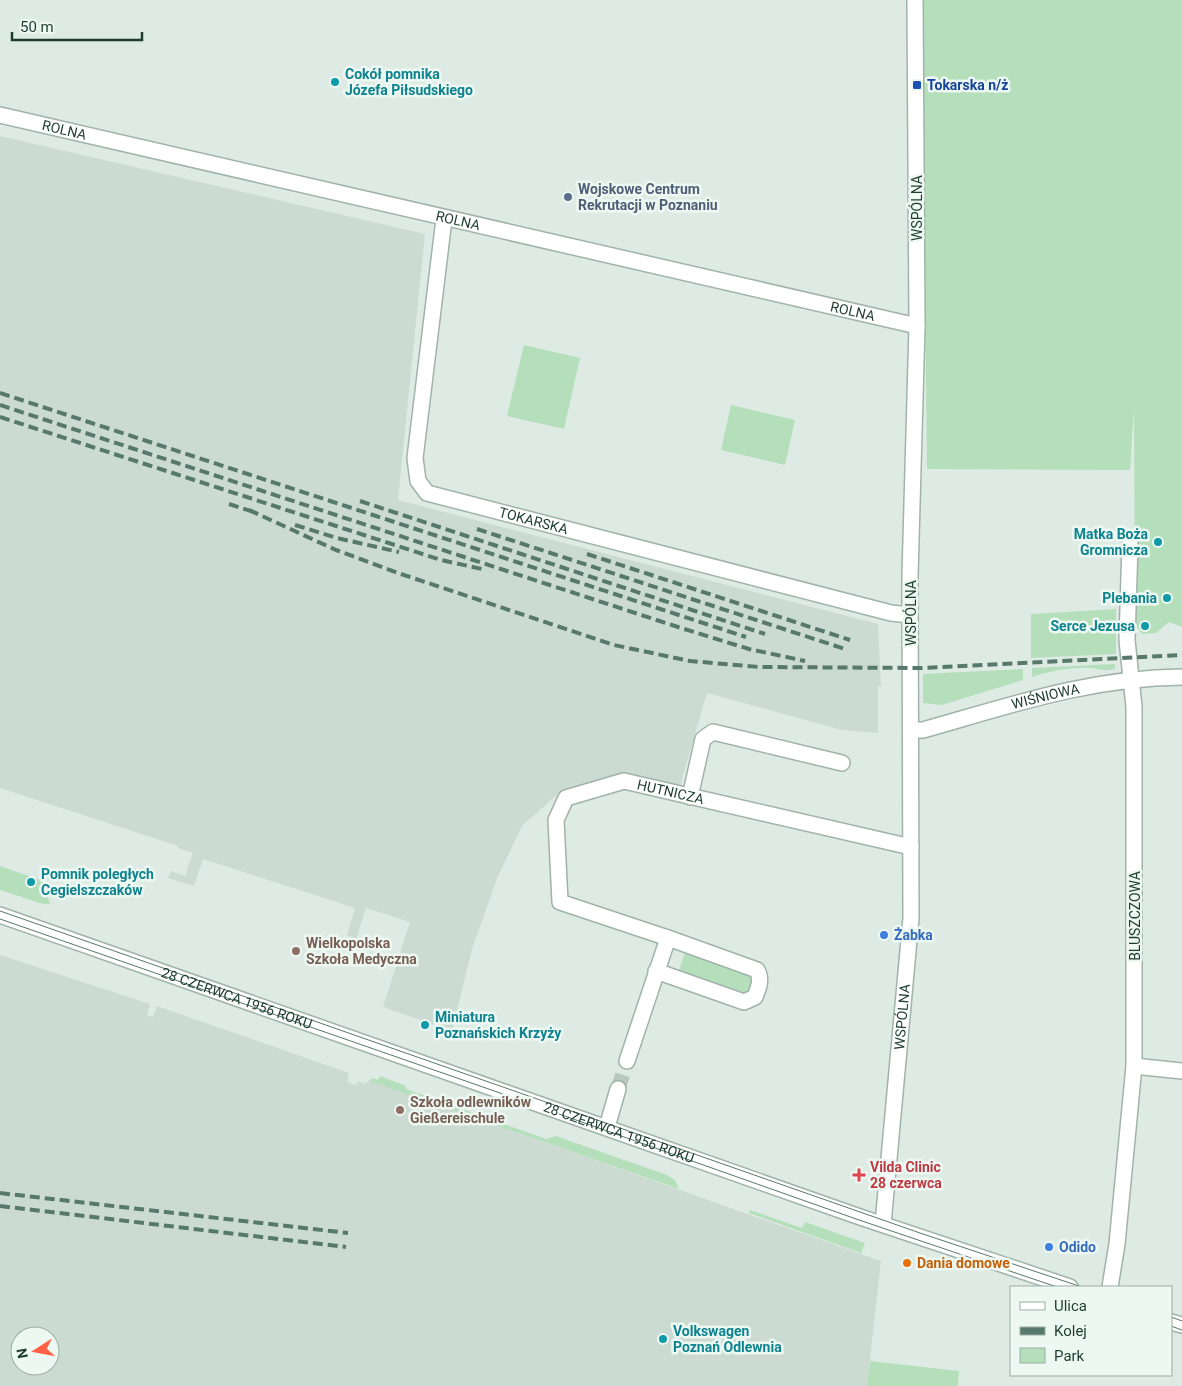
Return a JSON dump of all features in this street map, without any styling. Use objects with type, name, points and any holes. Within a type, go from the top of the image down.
[{"type":"street","name":"WSPÓLNA","points":[[883,1224],[909,949],[911,847],[910,614],[917,326],[915,0]]},
{"type":"street","name":"ROLNA","points":[[0,115],[917,326]]},
{"type":"street","name":"TOKARSKA","points":[[444,218],[415,458],[418,482],[427,492],[891,613],[910,614]]},
{"type":"street","name":"BLUSZCZOWA","points":[[1110,1286],[1117,1244],[1134,1066],[1134,707],[1127,640],[1130,544]]},
{"type":"street","name":"WIŚNIOWA","points":[[911,730],[923,730],[1042,695],[1130,680],[1182,677]]},
{"type":"street","points":[[690,797],[703,739],[713,732],[842,763]]},
{"type":"street","name":"HUTNICZA","points":[[668,938],[560,902],[556,820],[566,798],[624,781],[911,847]]},
{"type":"street","name":"28 CZERWCA 1956 ROKU","points":[[0,915],[883,1224],[1067,1286]]},
{"type":"street","points":[[627,1061],[656,972],[668,938],[757,970],[760,976],[755,997],[744,1002],[656,972]]},
{"type":"street","points":[[1134,1066],[1182,1071]]},
{"type":"street","points":[[607,1127],[618,1089]]},
{"type":"shaded area","points":[[0,136],[425,234],[398,500],[878,624],[881,686],[878,686],[878,733],[842,730],[707,693],[680,786],[625,773],[559,793],[522,826],[498,876],[472,949],[452,1031],[383,1007],[410,922],[366,908],[356,939],[347,935],[355,908],[203,859],[194,886],[168,878],[171,871],[185,876],[193,853],[178,848],[178,846],[0,788]]},
{"type":"shaded area","name":"Volkswagen Poznań Odlewnia","points":[[0,955],[150,1004],[147,1015],[153,1017],[157,1006],[349,1073],[347,1082],[356,1085],[358,1081],[366,1084],[369,1080],[881,1261],[867,1386],[0,1386]]},
{"type":"green space","points":[[922,0],[1182,0],[1182,627],[1169,622],[1156,633],[1142,634],[1135,623],[1134,409],[1130,470],[927,469]]},
{"type":"green space","points":[[524,345],[580,358],[564,429],[507,416]]},
{"type":"green space","points":[[731,405],[795,420],[785,465],[721,450]]},
{"type":"green space","points":[[1116,609],[1116,654],[1031,658],[1031,614]]},
{"type":"green space","points":[[1115,664],[1115,669],[1111,670],[1092,668],[1069,669],[1032,677],[1032,668]]},
{"type":"green space","points":[[1023,669],[1023,680],[942,705],[923,703],[923,674]]},
{"type":"green space","points":[[0,866],[43,881],[50,904],[43,904],[0,890]]},
{"type":"green space","points":[[685,952],[754,975],[748,994],[679,971]]},
{"type":"green space","points":[[380,1076],[406,1086],[406,1089],[546,1139],[556,1136],[667,1175],[675,1180],[679,1189],[370,1081],[372,1078],[378,1080]]},
{"type":"green space","points":[[750,1210],[802,1228],[805,1222],[865,1243],[861,1253],[749,1213]]},
{"type":"green space","points":[[870,1361],[959,1371],[958,1386],[867,1386]]},
{"type":"tunnel","points":[[618,1089],[627,1061]]},
{"type":"tram line","points":[[0,911],[920,1233],[1079,1286]]},
{"type":"tram line","points":[[0,919],[503,1094]]},
{"type":"tram line","points":[[559,1114],[859,1220],[1054,1286]]},
{"type":"tram line","points":[[1172,1317],[1182,1321]]},
{"type":"tram line","points":[[1172,1326],[1182,1330]]},
{"type":"railway","points":[[0,393],[746,637]]},
{"type":"railway","points":[[0,405],[681,628],[749,649],[805,661]]},
{"type":"railway","points":[[0,417],[441,560],[482,569]]},
{"type":"railway","points":[[360,501],[765,634]]},
{"type":"railway","points":[[229,504],[254,512]]},
{"type":"railway","points":[[249,510],[336,550],[401,574],[614,645],[690,661],[759,667],[921,668],[1182,655]]},
{"type":"railway","points":[[295,525],[337,538],[399,552]]},
{"type":"railway","points":[[477,529],[845,649]]},
{"type":"railway","points":[[587,554],[850,640]]},
{"type":"railway","points":[[0,1193],[348,1233]]},
{"type":"railway","points":[[0,1206],[346,1247]]},
{"type":"place","name":"Cokół pomnika Józefa Piłsudskiego","points":[[335,82]]},
{"type":"place","name":"Tokarska n/ż","points":[[917,85]]},
{"type":"place","name":"Wojskowe Centrum Rekrutacji w Poznaniu","points":[[568,197]]},
{"type":"place","name":"Matka Boża Gromnicza","points":[[1158,542]]},
{"type":"place","name":"Plebania","points":[[1167,598]]},
{"type":"place","name":"Serce Jezusa","points":[[1145,626]]},
{"type":"place","name":"Pomnik poległych Cegielszczaków","points":[[31,882]]},
{"type":"place","name":"Żabka","points":[[884,935]]},
{"type":"place","name":"Wielkopolska Szkoła Medyczna","points":[[296,951]]},
{"type":"place","name":"Miniatura Poznańskich Krzyży","points":[[425,1025]]},
{"type":"place","name":"Szkoła odlewników Gießereischule","points":[[400,1110]]},
{"type":"place","name":"Vilda Clinic 28 czerwca","points":[[859,1175]]},
{"type":"place","name":"Odido","points":[[1049,1247]]},
{"type":"place","name":"Dania domowe","points":[[907,1263]]},
{"type":"place","name":"Volkswagen Poznań Odlewnia","points":[[663,1339]]}]
